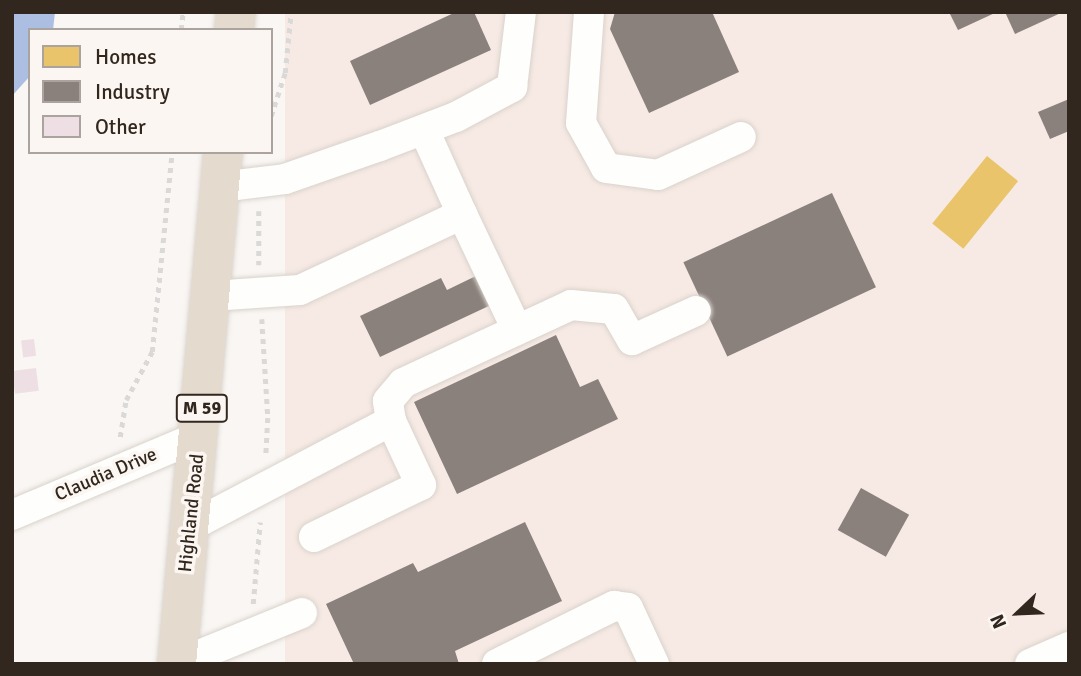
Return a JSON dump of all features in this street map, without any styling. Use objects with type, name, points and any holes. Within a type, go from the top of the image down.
[{"type":"highway","name":"Highland Road","points":[[177,664],[200,436],[222,170]]},
{"type":"street","points":[[222,170],[262,182],[285,179],[424,130],[512,87],[521,12]]},
{"type":"street","points":[[589,12],[581,123],[606,168],[658,175],[741,137]]},
{"type":"street","points":[[424,130],[517,330]]},
{"type":"street","points":[[211,296],[300,290],[462,214]]},
{"type":"street","points":[[314,537],[421,485],[391,421],[388,401],[403,383],[571,305],[614,309],[632,340],[696,311]]},
{"type":"street","points":[[191,526],[263,485],[391,421]]},
{"type":"street","name":"Claudia Drive","points":[[12,515],[200,436]]},
{"type":"street","points":[[497,664],[614,606],[628,608],[654,664]]},
{"type":"street","points":[[177,664],[302,614]]},
{"type":"street","points":[[1030,664],[1069,647]]},
{"type":"path","points":[[273,110],[285,73],[291,12]]},
{"type":"path","points":[[117,471],[126,400],[152,352],[172,154]]},
{"type":"path","points":[[251,634],[268,418],[261,293],[262,182]]},
{"type":"shaded area","points":[[285,12],[1069,12],[1069,664],[285,664]]},
{"type":"water","points":[[12,12],[55,12],[53,28],[28,28],[28,78],[12,96]]},
{"type":"building: Homes","points":[[987,156],[1018,181],[963,249],[932,224]]},
{"type":"building: Industry","points":[[456,12],[474,12],[491,50],[370,105],[350,61]]},
{"type":"building: Industry","points":[[615,12],[712,12],[739,72],[649,113],[610,29]]},
{"type":"building: Industry","points":[[949,12],[997,12],[958,30]]},
{"type":"building: Industry","points":[[1005,12],[1063,12],[1015,34]]},
{"type":"building: Industry","points":[[1069,99],[1069,131],[1050,139],[1038,112]]},
{"type":"building: Industry","points":[[832,193],[876,287],[727,357],[683,262]]},
{"type":"building: Industry","points":[[480,274],[493,304],[380,357],[360,316],[441,278],[447,290]]},
{"type":"building: Industry","points":[[556,335],[580,387],[598,379],[618,419],[457,494],[414,402]]},
{"type":"building: Industry","points":[[861,488],[909,515],[886,557],[838,530]]},
{"type":"building: Industry","points":[[525,522],[562,601],[455,651],[459,664],[354,664],[326,604],[413,563],[418,572]]},
{"type":"building: Other","points":[[34,339],[36,356],[23,357],[21,341]]},
{"type":"building: Other","points":[[36,368],[39,391],[15,394],[12,371]]}]
